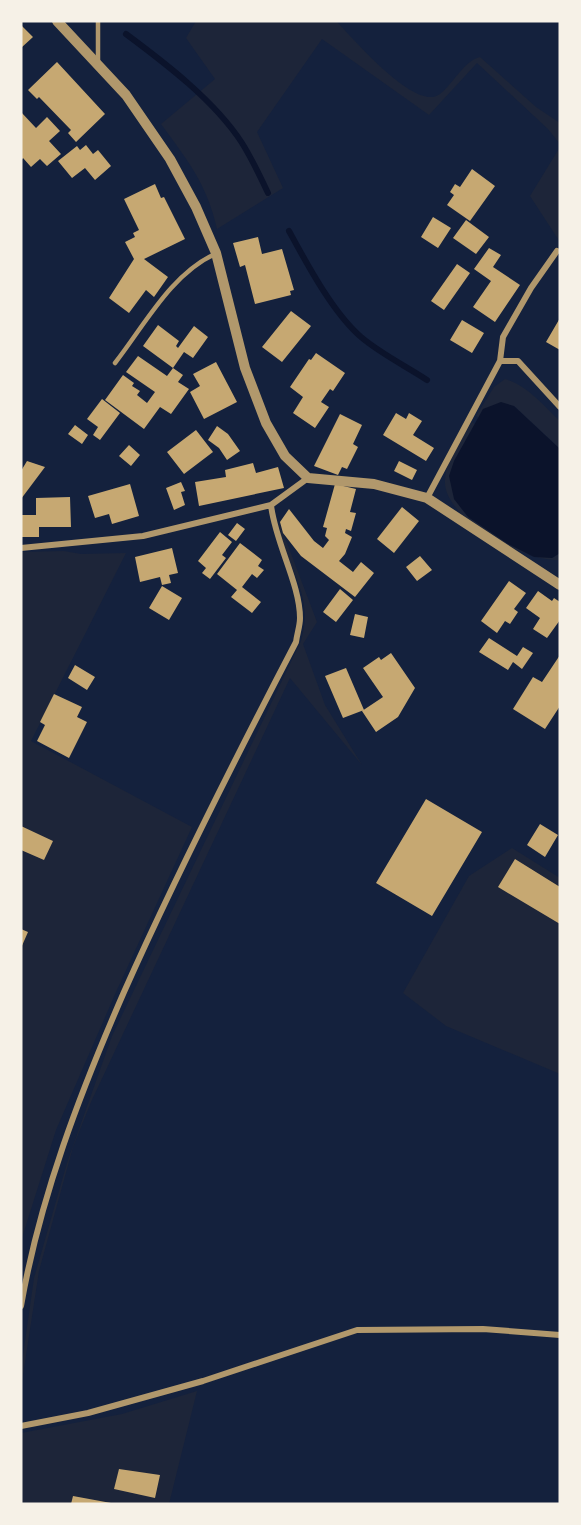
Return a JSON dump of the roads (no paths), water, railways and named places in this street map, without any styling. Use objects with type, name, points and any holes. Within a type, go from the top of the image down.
[{"type":"street","points":[[57,21],[126,95],[170,159],[196,207],[216,253],[245,368],[266,423],[285,456],[308,478],[374,484],[427,498],[560,585]]},
{"type":"street","points":[[427,498],[500,361],[503,337],[531,288],[557,251]]},
{"type":"street","points":[[500,361],[518,361],[560,407]]},
{"type":"street","points":[[21,548],[143,536],[271,505],[308,478]]},
{"type":"street","points":[[21,1306],[27,1273],[61,1148],[94,1061],[162,907],[296,642],[300,618],[297,600],[273,524],[271,505]]},
{"type":"street","points":[[21,1426],[111,1407],[203,1381],[357,1330],[483,1329],[560,1335]]},
{"type":"lane","points":[[98,21],[98,63]]},
{"type":"lane","points":[[115,363],[195,263],[216,253]]},
{"type":"waterway","points":[[126,34],[173,70],[218,112],[242,143],[268,193]]},
{"type":"waterway","points":[[289,231],[321,287],[351,327],[377,349],[427,380]]}]
